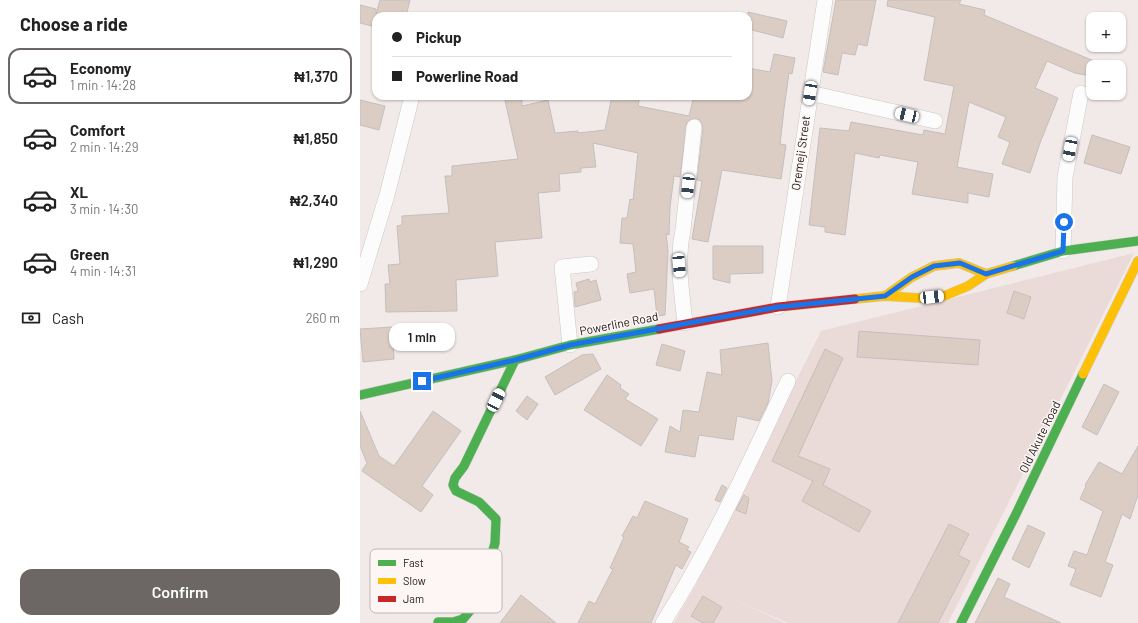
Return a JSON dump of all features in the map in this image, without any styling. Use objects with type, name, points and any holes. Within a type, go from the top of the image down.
[{"type":"street","name":"Oremeji Street","points":[[778,307],[825,0]]},
{"type":"street","points":[[810,93],[935,121]]},
{"type":"street","points":[[1063,251],[1065,177],[1081,93]]},
{"type":"street","points":[[360,284],[387,195],[411,100]]},
{"type":"street","points":[[685,324],[679,265],[679,246],[683,230],[694,127]]},
{"type":"street","name":"Powerline Road","points":[[360,395],[515,360],[570,345],[778,307],[885,296],[919,298],[944,296],[968,286],[986,274],[1063,251],[1138,241]]},
{"type":"street","name":"Old Akute Road","points":[[961,623],[1016,514],[1138,260]]},
{"type":"street","name":"Powerline Road","points":[[885,296],[912,277],[934,266],[960,263],[986,274]]},
{"type":"street","points":[[570,345],[562,267],[591,264]]},
{"type":"street","points":[[494,549],[496,543],[496,519],[479,502],[456,492],[452,485],[455,478],[464,466],[515,360]]},
{"type":"street","points":[[663,623],[678,600],[716,531],[788,381]]},
{"type":"street","points":[[438,622],[452,622],[463,619],[468,613]]},
{"type":"shaded area","points":[[1134,253],[948,623],[788,623],[733,599],[785,623],[674,623],[697,583],[721,530],[821,331]]},
{"type":"building","points":[[380,0],[410,0],[407,12],[377,12]]},
{"type":"building","points":[[836,0],[876,0],[867,46],[858,44],[855,55],[842,53],[838,75],[823,72]]},
{"type":"building","points":[[888,0],[961,0],[959,4],[985,10],[984,15],[1092,60],[1086,60],[1086,75],[1075,73],[1047,61],[1035,88],[1058,98],[1030,173],[1002,164],[1010,142],[998,137],[1006,117],[969,102],[957,167],[993,174],[989,197],[968,193],[968,203],[912,194],[918,162],[880,155],[879,158],[855,153],[845,235],[825,232],[825,227],[809,225],[820,128],[849,131],[851,122],[923,135],[924,130],[945,134],[954,86],[924,80],[935,17],[887,6]]},
{"type":"building","points":[[360,5],[376,9],[376,12],[372,12],[372,26],[360,23]]},
{"type":"building","points":[[752,13],[787,21],[783,38],[752,30]]},
{"type":"building","points":[[774,54],[795,58],[792,74],[789,73],[784,109],[780,144],[786,145],[781,179],[722,170],[708,242],[692,239],[702,181],[697,180],[703,128],[700,120],[695,118],[687,122],[680,177],[674,176],[670,207],[669,235],[666,234],[668,251],[665,315],[657,316],[654,289],[630,293],[627,274],[636,272],[633,244],[620,243],[622,218],[627,218],[630,199],[633,200],[638,153],[593,143],[596,167],[581,168],[581,172],[559,174],[560,191],[538,193],[542,238],[495,242],[498,276],[456,280],[457,311],[386,312],[385,284],[390,284],[388,265],[400,264],[397,226],[402,225],[402,216],[449,213],[445,176],[452,176],[452,166],[518,159],[505,100],[522,100],[522,106],[548,100],[555,133],[578,131],[578,133],[605,130],[611,100],[639,100],[638,106],[689,116],[693,100],[752,100],[752,69],[770,72]]},
{"type":"building","points":[[360,100],[385,106],[379,130],[360,125]]},
{"type":"building","points":[[1092,135],[1130,147],[1121,174],[1084,163]]},
{"type":"building","points":[[713,246],[763,246],[763,273],[730,274],[730,283],[713,279]]},
{"type":"building","points":[[589,279],[590,282],[596,280],[601,300],[575,307],[574,292],[578,291],[576,283]]},
{"type":"building","points":[[1014,291],[1031,297],[1024,319],[1007,313]]},
{"type":"building","points":[[392,327],[394,359],[363,362],[360,329]]},
{"type":"building","points":[[859,331],[980,340],[978,365],[857,357]]},
{"type":"building","points":[[768,343],[772,381],[768,403],[759,421],[737,416],[733,440],[699,435],[695,457],[665,452],[670,426],[680,432],[683,410],[699,412],[707,372],[722,375],[720,350]]},
{"type":"building","points":[[662,344],[685,351],[680,371],[656,365]]},
{"type":"building","points":[[825,349],[843,358],[798,456],[830,469],[823,485],[871,511],[859,532],[802,501],[813,481],[772,461]]},
{"type":"building","points":[[593,354],[601,369],[555,395],[545,377],[582,355]]},
{"type":"building","points":[[607,375],[621,385],[620,388],[629,394],[625,399],[658,419],[641,446],[584,410]]},
{"type":"building","points":[[1104,384],[1119,392],[1097,435],[1082,427]]},
{"type":"building","points":[[527,396],[538,404],[527,420],[516,411]]},
{"type":"building","points":[[360,411],[379,456],[394,466],[433,411],[461,431],[422,486],[433,495],[421,512],[362,471],[367,463],[360,446]]},
{"type":"building","points":[[1138,446],[1138,495],[1130,519],[1122,514],[1105,562],[1113,565],[1101,597],[1070,585],[1076,569],[1068,566],[1074,551],[1087,555],[1103,511],[1080,499],[1086,486],[1085,485],[1099,462],[1122,474]]},
{"type":"building","points":[[722,485],[727,488],[720,502],[715,500]]},
{"type":"building","points":[[744,495],[749,498],[746,514],[736,510]]},
{"type":"building","points":[[645,501],[688,519],[679,542],[689,547],[687,550],[691,552],[682,569],[676,565],[651,623],[578,623],[589,601],[595,604],[613,569],[610,568],[624,537],[622,536],[633,516],[637,518]]},
{"type":"building","points":[[949,524],[969,534],[958,555],[970,561],[938,623],[898,623]]},
{"type":"building","points":[[1028,525],[1045,533],[1029,568],[1012,559]]},
{"type":"building","points":[[998,578],[1010,584],[1004,597],[1061,623],[975,623]]},
{"type":"building","points":[[521,595],[556,623],[500,623]]},
{"type":"building","points":[[703,596],[722,607],[713,623],[703,623],[691,616]]},
{"type":"traffic: fast","points":[[1013,266],[1063,251],[1138,241]]},
{"type":"traffic: fast","points":[[360,395],[515,360],[570,345],[659,329]]},
{"type":"traffic: fast","points":[[493,549],[496,519],[479,502],[456,491],[453,485],[455,478],[464,466],[515,360]]},
{"type":"traffic: fast","points":[[961,623],[1016,514],[1083,374]]},
{"type":"traffic: fast","points":[[438,622],[453,622],[463,619],[468,613]]},
{"type":"traffic: slow","points":[[1083,374],[1138,261]]},
{"type":"traffic: slow","points":[[885,296],[912,277],[934,266],[959,263],[986,274]]},
{"type":"traffic: slow","points":[[855,299],[885,296],[919,298],[944,296],[968,286],[986,274],[1013,266]]},
{"type":"traffic: jam","points":[[659,329],[778,307],[855,299]]},
{"type":"route","points":[[422,381],[515,360],[570,345],[700,321],[778,307],[885,296],[912,277],[934,266],[960,263],[986,274],[1063,251],[1064,222]]}]
